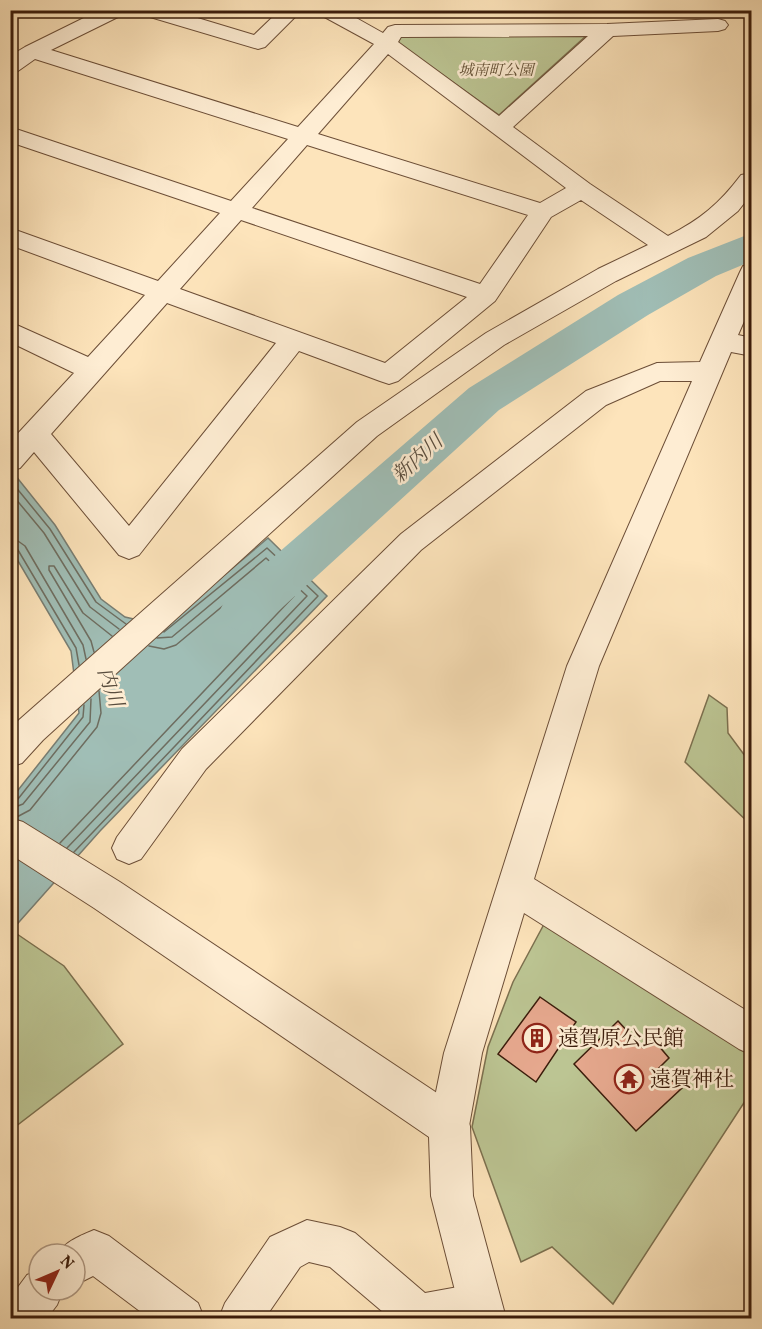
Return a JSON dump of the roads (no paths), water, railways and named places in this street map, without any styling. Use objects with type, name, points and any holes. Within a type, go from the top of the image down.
[{"type":"street","points":[[10,66],[32,51],[117,10]]},
{"type":"street","points":[[147,10],[258,43],[292,10]]},
{"type":"street","points":[[326,10],[387,43],[582,189],[666,246]]},
{"type":"street","points":[[10,461],[387,43],[395,31],[607,30],[718,24],[706,10]]},
{"type":"street","points":[[499,128],[607,30]]},
{"type":"street","points":[[32,51],[543,212]]},
{"type":"street","points":[[10,134],[486,295]]},
{"type":"street","points":[[10,753],[31,730],[367,429],[495,339],[607,275],[697,231],[730,206],[749,180],[752,180]]},
{"type":"street","points":[[10,236],[389,374],[486,295],[543,212],[582,189]]},
{"type":"street","points":[[240,1318],[285,1252],[307,1241],[340,1248],[419,1316],[482,1311],[452,1196],[449,1126],[463,1053],[583,666],[710,370],[735,338],[752,272]]},
{"type":"street","points":[[10,331],[92,370]]},
{"type":"street","points":[[35,434],[129,547],[293,340]]},
{"type":"street","points":[[129,848],[194,759],[411,542],[596,398],[657,372],[710,370]]},
{"type":"street","points":[[10,834],[107,895],[449,1126]]},
{"type":"street","points":[[515,887],[752,1036]]},
{"type":"street","points":[[87,1256],[94,1251],[183,1318]]},
{"type":"street","points":[[22,1318],[33,1302]]},
{"type":"water","name":"内川","points":[[11,470],[55,525],[101,599],[125,617],[164,626],[268,538],[327,596],[100,831],[11,931],[11,799],[79,713],[71,651],[11,549]]},
{"type":"waterway","name":"新内川","points":[[244,612],[484,399],[633,305],[702,267],[752,246]]},
{"type":"place","name":"遠賀原公民館","points":[[537,1038]]},
{"type":"place","name":"遠賀神社","points":[[629,1079]]},
{"type":"park label","name":"城南町公園","points":[[496,70]]}]
